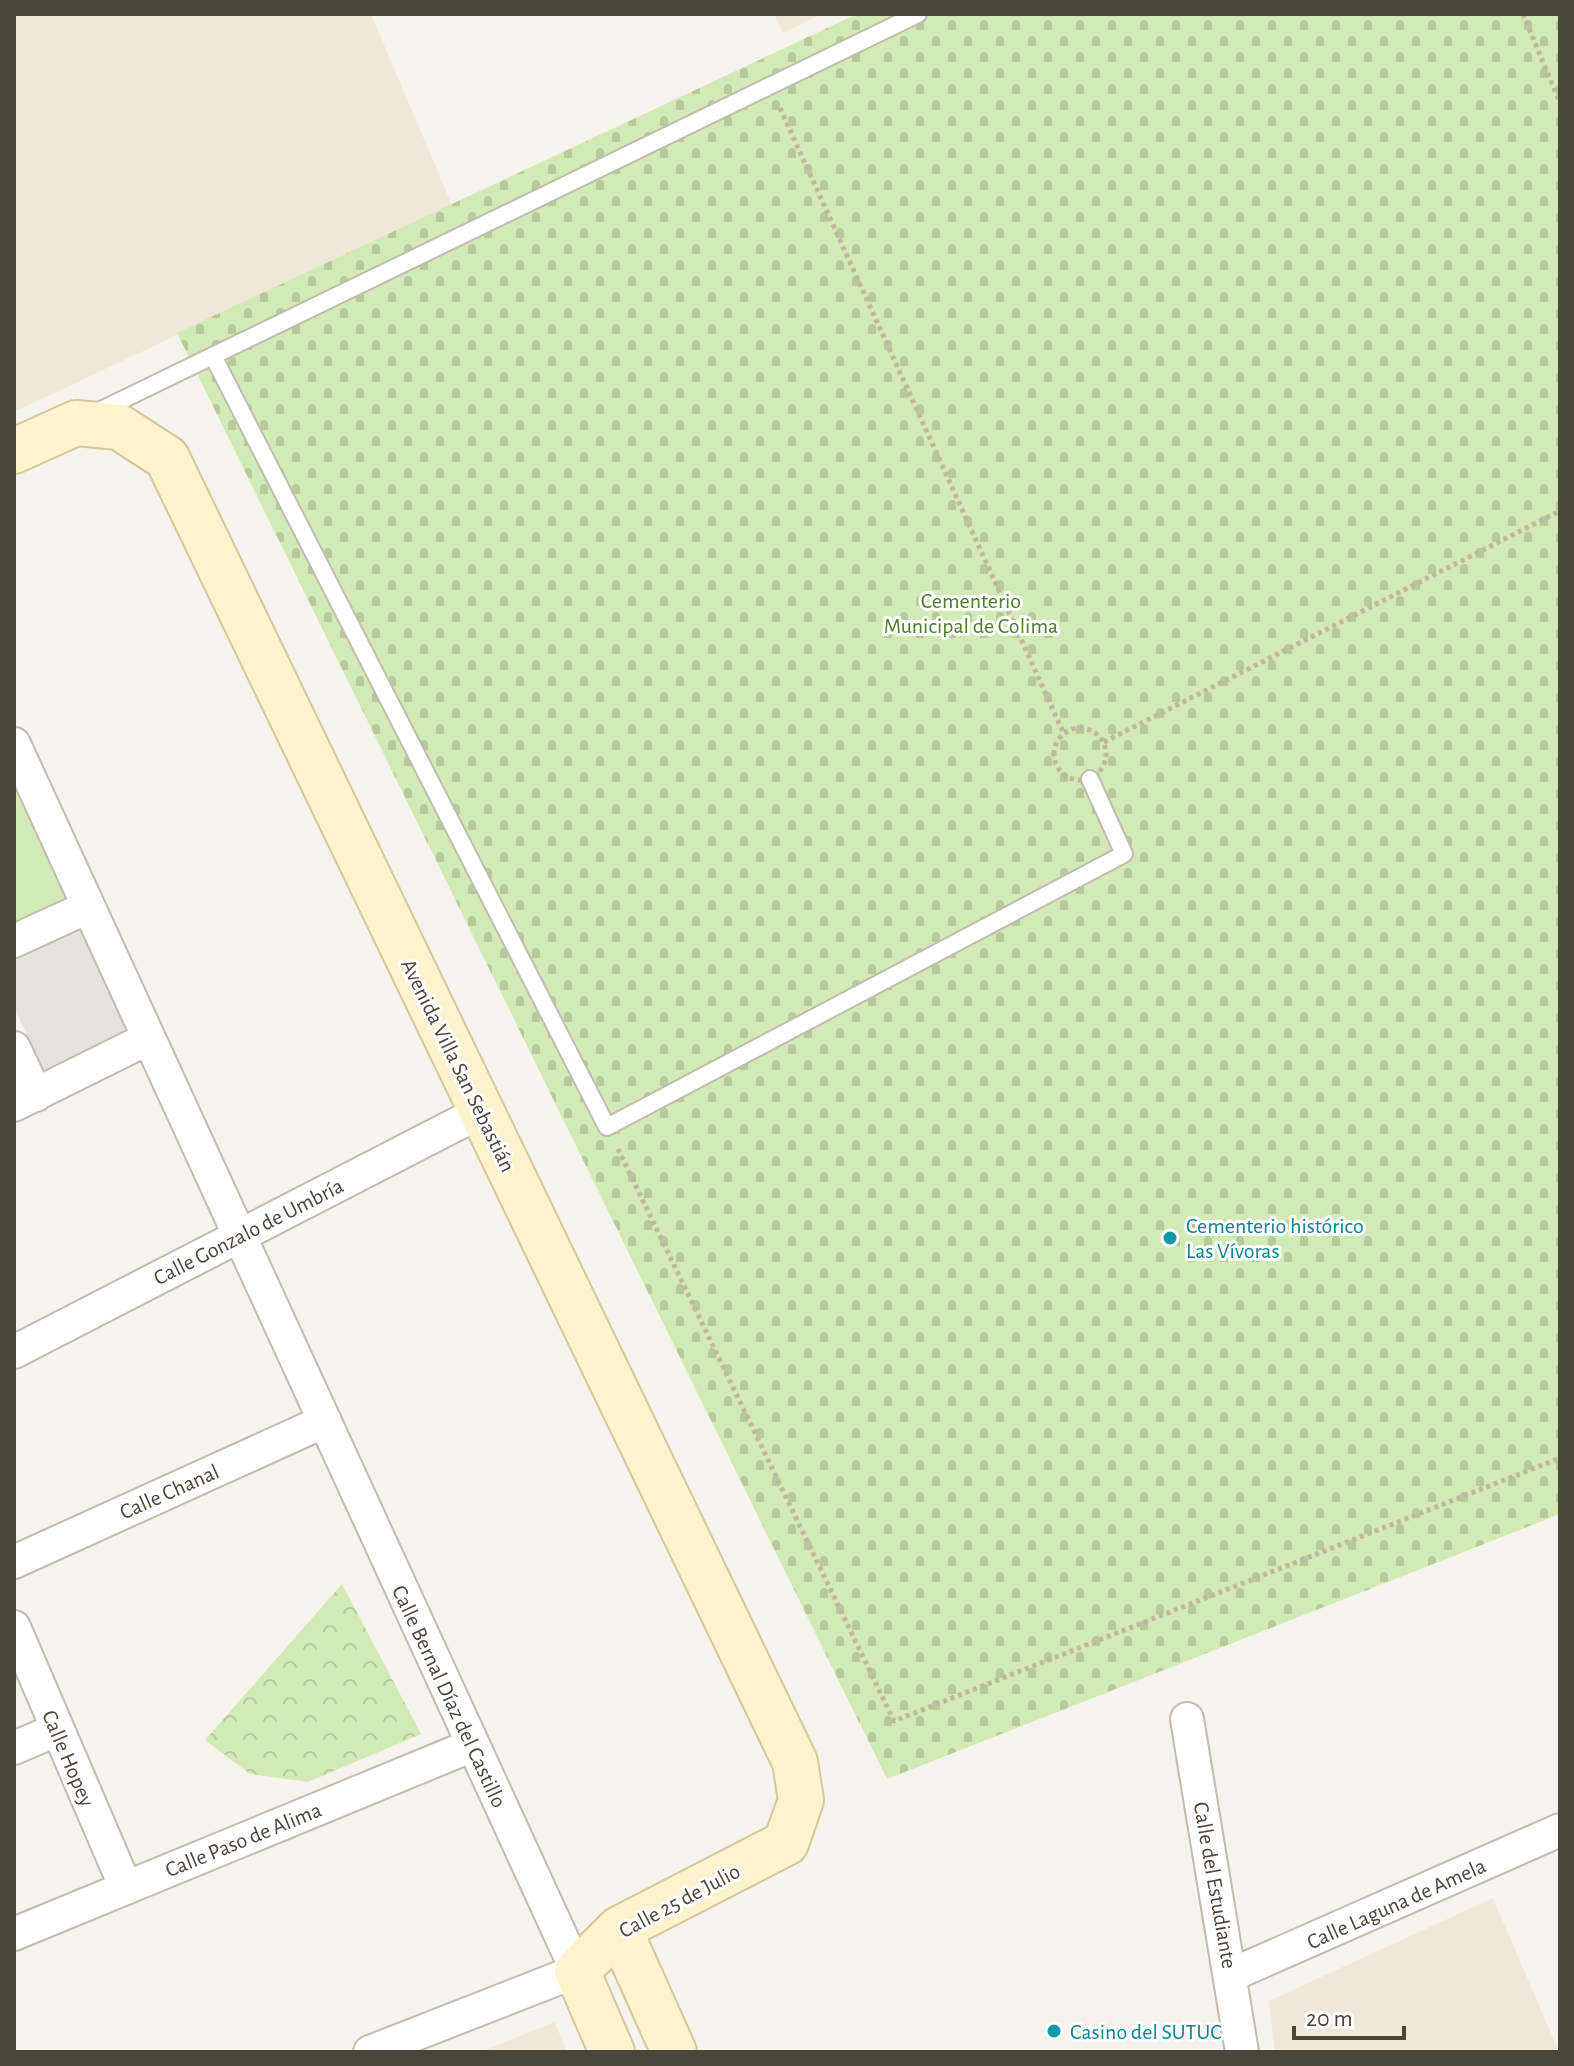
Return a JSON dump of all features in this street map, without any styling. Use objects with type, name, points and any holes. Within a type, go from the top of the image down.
[{"type":"street","points":[[14,451],[76,423]]},
{"type":"street","name":"Avenida Villa San Sebastián","points":[[76,423],[119,427],[167,458],[795,1762]]},
{"type":"street","points":[[14,744],[149,1038],[25,1100],[14,1048]]},
{"type":"street","points":[[14,941],[88,907]]},
{"type":"street","name":"Calle Bernal Díaz del Castillo","points":[[149,1038],[577,1971]]},
{"type":"street","name":"Calle Gonzalo de Umbría","points":[[14,1352],[482,1111]]},
{"type":"street","name":"Calle Chanal","points":[[14,1562],[325,1421]]},
{"type":"street","name":"Calle Hopey","points":[[14,1627],[126,1888]]},
{"type":"street","name":"Calle del Estudiante","points":[[1187,1719],[1242,2052]]},
{"type":"street","points":[[14,1748],[56,1730]]},
{"type":"street","name":"Calle Paso de Alima","points":[[14,1934],[473,1745]]},
{"type":"street","name":"Calle 25 de Julio","points":[[370,2052],[577,1971],[619,1929],[786,1843],[801,1800],[795,1762]]},
{"type":"street","name":"Calle Laguna de Amela","points":[[1231,1975],[1560,1830]]},
{"type":"street","points":[[619,1929],[674,2052]]},
{"type":"street","points":[[577,1971],[612,2052]]},
{"type":"lane","points":[[76,423],[918,14]]},
{"type":"lane","points":[[213,356],[607,1127],[1124,854],[1090,779]]},
{"type":"path","points":[[1523,14],[1560,103]]},
{"type":"path","points":[[770,86],[1064,734]]},
{"type":"path","points":[[1104,742],[1560,511]]},
{"type":"path","points":[[607,1127],[894,1721],[1560,1458]]},
{"type":"shaded area","points":[[14,14],[371,14],[452,205],[14,412]]},
{"type":"shaded area","points":[[774,14],[821,14],[783,33]]},
{"type":"shaded area","points":[[79,923],[131,1034],[46,1075],[14,1007],[14,953]]},
{"type":"shaded area","points":[[1493,1898],[1559,2052],[1275,2052],[1269,2001]]},
{"type":"shaded area","points":[[554,2022],[568,2052],[480,2052]]},
{"type":"green space","name":"Cementerio Municipal de Colima","points":[[857,14],[1560,14],[1560,1514],[887,1779],[177,333]]},
{"type":"green space","points":[[14,787],[67,899],[14,925]]},
{"type":"green space","points":[[342,1584],[421,1734],[308,1782],[250,1774],[205,1740]]},
{"type":"place","name":"Cementerio histórico Las Vívoras","points":[[1170,1238]]},
{"type":"place","name":"Casino del SUTUC","points":[[1054,2031]]}]
